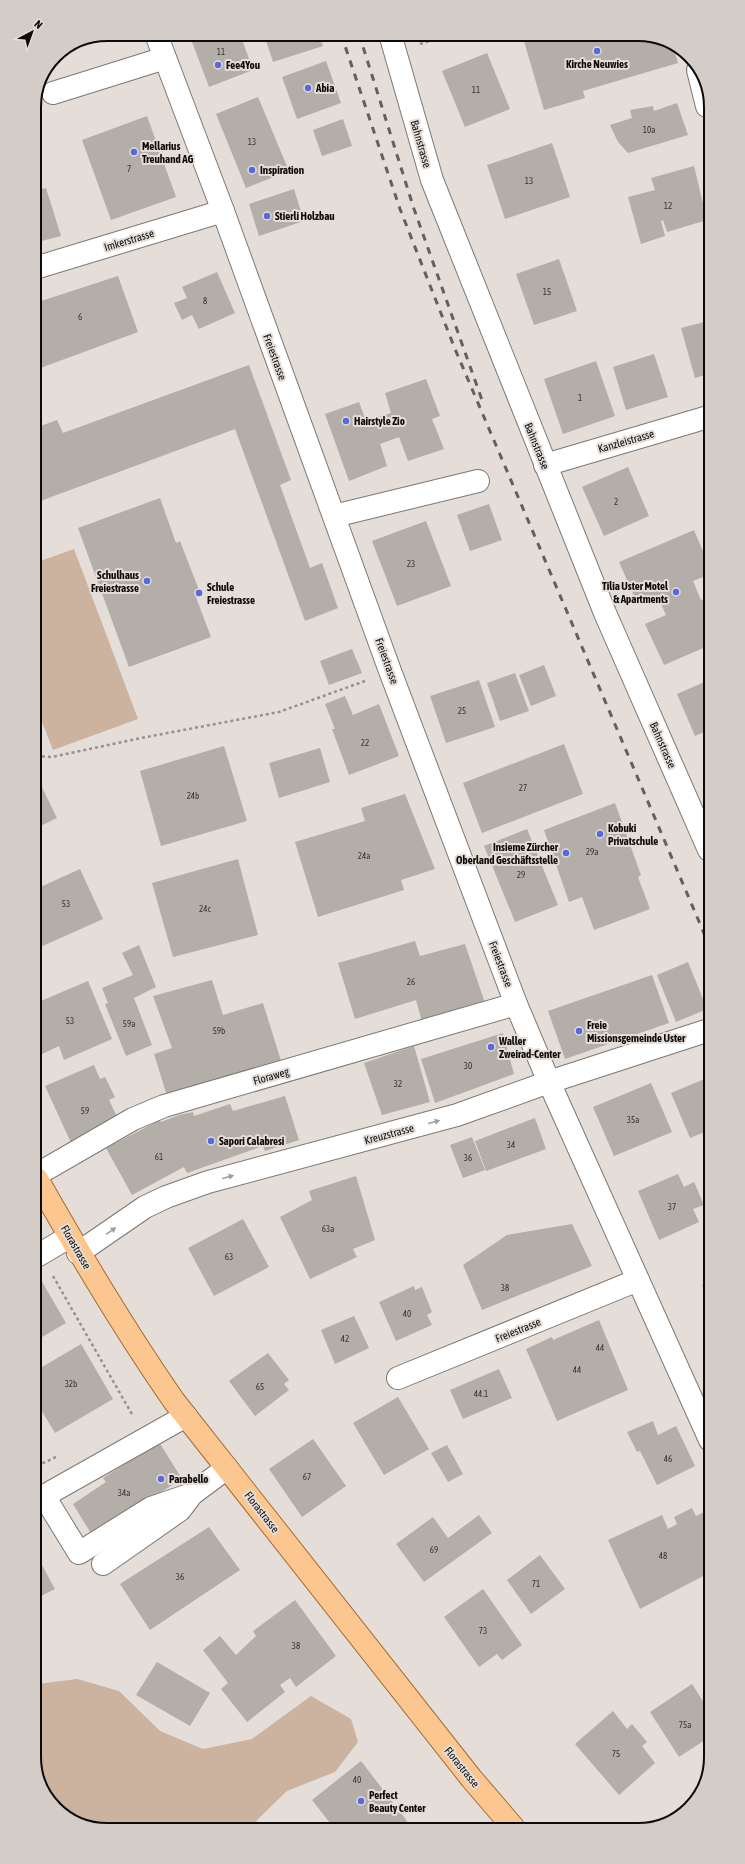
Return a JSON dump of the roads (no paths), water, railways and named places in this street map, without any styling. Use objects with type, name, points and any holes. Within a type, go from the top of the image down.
[{"type":"main road","name":"Florastrasse","points":[[41,1188],[136,1346],[186,1416],[471,1778],[510,1823]]},
{"type":"street","name":"Freiestrasse","points":[[159,41],[223,211],[390,671],[516,1004],[549,1082],[704,1427]]},
{"type":"street","name":"Bahnstrasse","points":[[392,43],[432,180],[605,613],[704,839]]},
{"type":"street","points":[[53,93],[165,58]]},
{"type":"street","name":"Imkerstrasse","points":[[41,266],[223,211]]},
{"type":"street","name":"Kanzleistrasse","points":[[545,465],[704,418]]},
{"type":"street","points":[[334,516],[478,481]]},
{"type":"street","name":"Floraweg","points":[[41,1172],[133,1119],[164,1106],[516,1004]]},
{"type":"street","name":"Kreuzstrasse","points":[[41,1254],[74,1245],[166,1197],[208,1182],[457,1115],[549,1082],[704,1032]]},
{"type":"street","name":"Freiestrasse","points":[[398,1378],[638,1280]]},
{"type":"street","points":[[186,1416],[44,1496],[79,1553],[151,1508],[192,1494]]},
{"type":"street","points":[[103,1564],[180,1510],[192,1494],[227,1468]]},
{"type":"railway","points":[[343,41],[400,209],[455,349],[704,933]]},
{"type":"railway","points":[[361,41],[414,209],[482,400]]},
{"type":"place","name":"Kirche Neuwies","points":[[597,51]]},
{"type":"place","name":"Fee4You","points":[[218,65]]},
{"type":"place","name":"Abia","points":[[308,88]]},
{"type":"place","name":"Mellarius Treuhand AG","points":[[134,152]]},
{"type":"place","name":"Inspiration","points":[[252,170]]},
{"type":"place","name":"Stierli Holzbau","points":[[267,216]]},
{"type":"place","name":"Hairstyle Zio","points":[[346,421]]},
{"type":"place","name":"Schulhaus Freiestrasse","points":[[147,581]]},
{"type":"place","name":"Tilia Uster Motel & Apartments","points":[[676,592]]},
{"type":"place","name":"Schule Freiestrasse","points":[[199,593]]},
{"type":"place","name":"Kobuki Privatschule","points":[[600,834]]},
{"type":"place","name":"Insieme Zürcher Oberland Geschäftsstelle","points":[[566,853]]},
{"type":"place","name":"Freie Missionsgemeinde Uster","points":[[579,1031]]},
{"type":"place","name":"Waller Zweirad-Center","points":[[491,1047]]},
{"type":"place","name":"Sapori Calabresi","points":[[211,1141]]},
{"type":"place","name":"Parabello","points":[[161,1479]]},
{"type":"place","name":"Perfect Beauty Center","points":[[361,1801]]}]
